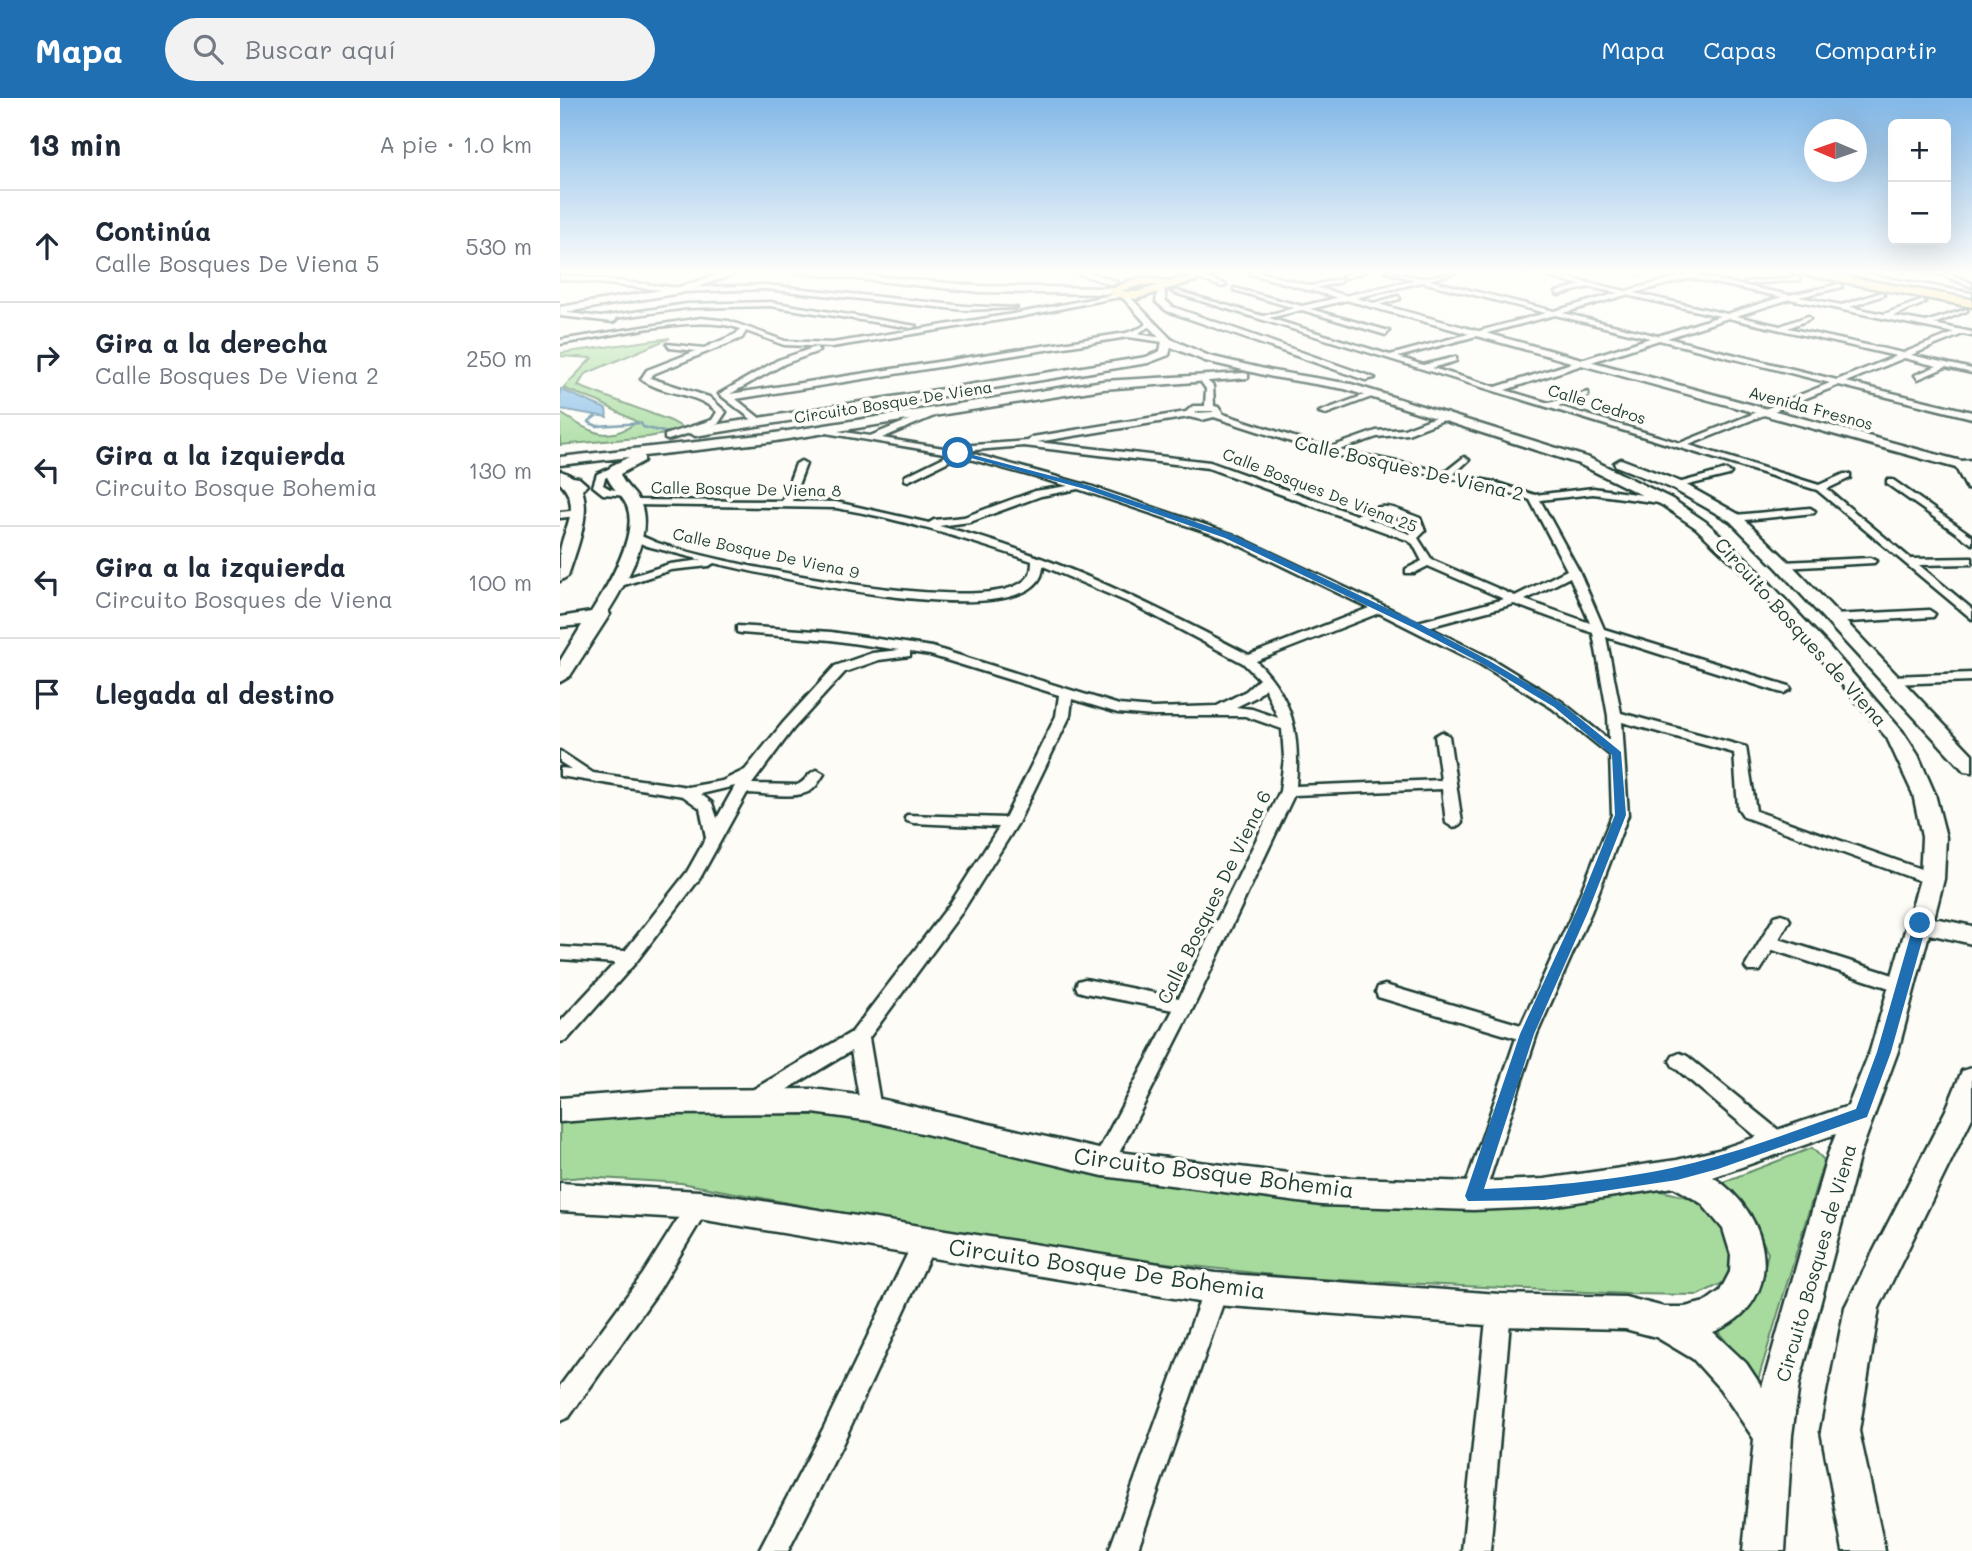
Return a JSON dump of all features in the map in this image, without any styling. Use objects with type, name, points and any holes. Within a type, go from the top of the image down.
[{"type":"main road","name":"Circuito Bosques de Viena","points":[[1256,340],[1621,463],[1676,485],[1735,518],[1779,561],[1972,766]]},
{"type":"main road","name":"Avenida Fresnos","points":[[1497,340],[1966,464]]},
{"type":"main road","name":"Circuito Bosques de Viena","points":[[1167,341],[1218,362],[1347,386],[1446,416],[1584,461],[1667,502],[1701,524],[1740,560],[1896,736],[1924,794],[1934,837],[1933,879],[1884,1052],[1844,1154],[1781,1384],[1773,1435],[1764,1551]]},
{"type":"main road","points":[[584,445],[668,437],[1149,359],[1166,353],[1167,341]]},
{"type":"main road","points":[[1149,359],[1178,361],[1194,367],[1195,371],[1174,380]]},
{"type":"main road","points":[[1330,382],[1344,380],[1353,373]]},
{"type":"main road","name":"Circuito Bosque De Viena","points":[[560,461],[769,438],[1094,386],[1273,374]]},
{"type":"main road","points":[[1347,386],[1372,379]]},
{"type":"main road","points":[[759,422],[769,438]]},
{"type":"main road","points":[[605,477],[662,451]]},
{"type":"main road","points":[[1966,464],[1972,485]]},
{"type":"main road","points":[[560,676],[568,660],[601,614],[617,584],[635,537],[632,504],[613,477],[605,477]]},
{"type":"main road","points":[[561,573],[580,513],[571,483]]},
{"type":"main road","points":[[1740,560],[1779,561]]},
{"type":"main road","points":[[560,622],[584,620],[601,614]]},
{"type":"main road","points":[[1920,923],[1972,935]]},
{"type":"main road","points":[[1864,1551],[1840,1431],[1862,1307],[1961,1110],[1972,1079]]},
{"type":"main road","name":"Circuito Bosque De Bohemia","points":[[560,1197],[699,1205],[1216,1289],[1499,1310],[1625,1314],[1664,1323],[1706,1348],[1733,1376],[1773,1435]]},
{"type":"street","points":[[730,340],[660,365],[645,379],[657,387],[704,398],[727,396],[1095,340]]},
{"type":"street","points":[[776,340],[784,343],[832,345]]},
{"type":"street","points":[[727,396],[781,362],[832,345],[863,340]]},
{"type":"street","points":[[1159,340],[1167,341]]},
{"type":"street","name":"Calle Cedros","points":[[1335,340],[1820,488],[1970,612]]},
{"type":"street","points":[[1391,357],[1455,340]]},
{"type":"street","points":[[1495,390],[1649,340]]},
{"type":"street","points":[[1663,340],[1972,415]]},
{"type":"street","points":[[1808,342],[1813,340]]},
{"type":"street","points":[[1831,340],[1972,371]]},
{"type":"street","points":[[1680,446],[1943,340]]},
{"type":"street","points":[[781,362],[784,343]]},
{"type":"street","points":[[670,346],[707,350]]},
{"type":"street","points":[[1424,367],[1453,359]]},
{"type":"street","points":[[1919,377],[1946,365],[1972,361]]},
{"type":"street","points":[[1741,372],[1762,363]]},
{"type":"street","points":[[1940,377],[1959,368]]},
{"type":"street","points":[[1806,374],[1818,370]]},
{"type":"street","points":[[1203,379],[1210,384],[1213,411]]},
{"type":"street","points":[[1549,406],[1585,394]]},
{"type":"street","points":[[1323,412],[1373,395]]},
{"type":"street","points":[[727,396],[759,422]]},
{"type":"street","points":[[668,437],[715,422],[722,412],[704,398]]},
{"type":"street","points":[[1901,412],[1921,402]]},
{"type":"street","name":"Calle Bosques De Viena 2","points":[[1024,443],[1051,435],[1189,414],[1202,418],[1213,411],[1328,450],[1491,484],[1534,498],[1573,571],[1599,631],[1615,716],[1620,815],[1582,912],[1527,1034],[1474,1196]]},
{"type":"street","points":[[871,439],[936,412]]},
{"type":"street","points":[[1328,450],[1376,434],[1405,432],[1446,416]]},
{"type":"street","points":[[818,430],[952,452],[999,463],[1087,488],[1228,536],[1417,626],[1557,705],[1617,754]]},
{"type":"street","points":[[908,478],[952,452],[1024,443]]},
{"type":"street","points":[[999,463],[1002,453],[1024,443]]},
{"type":"street","name":"Calle Bosques De Viena 25","points":[[1024,443],[1210,465],[1411,538],[1417,542],[1428,562]]},
{"type":"street","points":[[1447,475],[1464,460]]},
{"type":"street","points":[[786,504],[801,464]]},
{"type":"street","points":[[1676,485],[1726,473]]},
{"type":"street","points":[[1534,498],[1593,491],[1612,484],[1618,476]]},
{"type":"street","points":[[1820,488],[1847,476]]},
{"type":"street","points":[[571,483],[605,477]]},
{"type":"street","name":"Calle Bosque De Viena 8","points":[[605,477],[607,492],[632,504],[836,505],[959,534],[1037,559],[1136,601],[1248,660]]},
{"type":"street","points":[[1038,494],[1047,478]]},
{"type":"street","points":[[1890,482],[1972,541]]},
{"type":"street","points":[[921,524],[966,520],[1038,494],[1087,488]]},
{"type":"street","points":[[1593,491],[1667,502]]},
{"type":"street","points":[[632,504],[648,512],[681,503]]},
{"type":"street","points":[[1357,518],[1381,509],[1416,520],[1420,531],[1411,538]]},
{"type":"street","points":[[1735,518],[1810,511]]},
{"type":"street","points":[[560,515],[580,513]]},
{"type":"street","points":[[959,534],[966,520]]},
{"type":"street","name":"Calle Bosque De Viena 9","points":[[635,537],[651,544],[722,562],[839,587],[970,599],[1010,593],[1036,577]]},
{"type":"street","points":[[1037,559],[1039,567],[1036,577],[1074,575]]},
{"type":"street","points":[[1779,561],[1870,562]]},
{"type":"street","points":[[1912,562],[1972,561]]},
{"type":"street","points":[[617,584],[670,567],[722,562]]},
{"type":"street","points":[[1410,571],[1428,562],[1515,600],[1599,631],[1784,689]]},
{"type":"street","points":[[1417,626],[1515,600],[1573,571]]},
{"type":"street","points":[[1248,660],[1380,608]]},
{"type":"street","points":[[1833,619],[1928,614]]},
{"type":"street","points":[[741,629],[831,636],[932,651],[1118,709],[1153,712],[1220,710],[1258,715],[1289,727]]},
{"type":"street","points":[[831,636],[840,659]]},
{"type":"street","points":[[560,1035],[630,957],[694,874],[750,773],[840,659],[932,651]]},
{"type":"street","name":"Calle Bosques De Viena 6","points":[[1103,1163],[1185,1006],[1288,791],[1291,758],[1289,727],[1267,679],[1248,660]]},
{"type":"street","points":[[1891,680],[1972,677]]},
{"type":"street","points":[[1220,710],[1251,694],[1267,679]]},
{"type":"street","points":[[752,1100],[859,1037],[956,908],[1010,823],[1063,716],[1066,694]]},
{"type":"street","points":[[1063,716],[1090,702]]},
{"type":"street","points":[[1615,716],[1741,750],[1746,808],[1750,814],[1933,879]]},
{"type":"street","points":[[1442,736],[1454,823]]},
{"type":"street","points":[[560,755],[588,775]]},
{"type":"street","points":[[560,772],[688,792],[726,785],[750,773]]},
{"type":"street","points":[[742,788],[798,790],[807,787],[817,774]]},
{"type":"street","points":[[1288,791],[1449,784]]},
{"type":"street","points":[[688,792],[707,806],[715,838]]},
{"type":"street","points":[[913,818],[1010,823]]},
{"type":"street","points":[[1754,967],[1781,920]]},
{"type":"street","points":[[1769,942],[1902,985]]},
{"type":"street","points":[[560,953],[630,957]]},
{"type":"street","points":[[1085,986],[1185,1006]]},
{"type":"street","points":[[1385,992],[1527,1034]]},
{"type":"street","points":[[859,1037],[870,1109]]},
{"type":"street","points":[[1680,1061],[1779,1143]]},
{"type":"street","name":"Circuito Bosque Bohemia","points":[[560,1110],[752,1100],[813,1101],[870,1109],[1103,1163],[1321,1191],[1474,1196],[1544,1193],[1677,1173],[1779,1143],[1862,1113]]},
{"type":"street","points":[[1664,1323],[1695,1323],[1720,1314],[1739,1297],[1748,1275],[1748,1250],[1739,1225],[1721,1202],[1699,1183],[1677,1173]]},
{"type":"street","points":[[560,1408],[651,1282],[699,1205]]},
{"type":"street","points":[[773,1551],[832,1438],[924,1242]]},
{"type":"street","points":[[1123,1551],[1216,1289]]},
{"type":"street","points":[[1476,1551],[1499,1310]]},
{"type":"green space","points":[[666,340],[585,374],[578,386],[671,421],[687,430],[648,437],[560,445],[560,413],[598,433],[616,433],[637,422],[599,402],[563,388],[592,358],[560,356],[560,353]]},
{"type":"green space","points":[[820,1103],[966,1144],[1283,1199],[1642,1188],[1677,1195],[1699,1204],[1716,1220],[1737,1249],[1725,1282],[1698,1295],[1300,1278],[1122,1258],[956,1234],[681,1183],[583,1177],[560,1179],[560,1122],[678,1111]]},
{"type":"green space","points":[[1812,1148],[1824,1160],[1758,1380],[1710,1322],[1733,1316],[1758,1294],[1768,1253],[1750,1212],[1715,1185]]},
{"type":"water","points":[[560,389],[606,409],[607,417],[560,409]]},
{"type":"waterway","points":[[596,416],[588,422],[597,426],[641,423],[643,427],[672,434]]},
{"type":"route","points":[[958,453],[1087,488],[1228,536],[1417,626],[1485,662],[1557,705],[1617,754],[1620,815],[1582,912],[1527,1034],[1474,1196],[1544,1193],[1677,1173],[1718,1163],[1862,1113],[1884,1052],[1920,923]]}]
